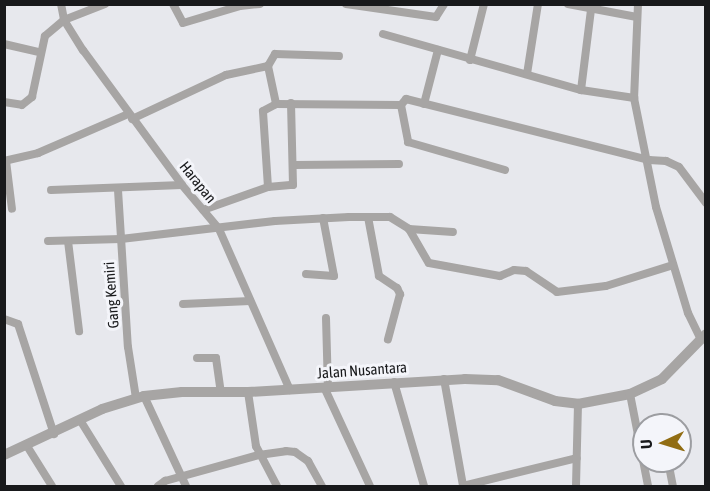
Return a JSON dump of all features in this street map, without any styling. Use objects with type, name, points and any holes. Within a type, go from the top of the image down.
[{"type":"street","name":"Harapan","points":[[61,4],[64,20],[130,116],[182,185],[219,229],[290,390]]},
{"type":"street","points":[[4,102],[22,105],[32,97],[38,52],[45,36],[64,20],[105,4]]},
{"type":"street","points":[[173,4],[183,23],[260,4]]},
{"type":"street","points":[[345,4],[435,16],[444,4]]},
{"type":"street","points":[[470,60],[484,4]]},
{"type":"street","points":[[527,74],[538,4]]},
{"type":"street","points":[[568,4],[637,17]]},
{"type":"street","points":[[638,4],[634,98],[650,160],[657,207],[673,265],[703,337]]},
{"type":"street","points":[[581,90],[591,10]]},
{"type":"street","points":[[383,34],[581,90],[634,98]]},
{"type":"street","points":[[4,44],[38,52]]},
{"type":"street","points":[[424,104],[438,50]]},
{"type":"street","points":[[276,104],[268,66],[275,54],[339,56]]},
{"type":"street","points":[[12,209],[5,161],[38,153],[226,75],[268,66]]},
{"type":"street","points":[[401,105],[406,99],[650,160],[666,161],[679,167],[705,203]]},
{"type":"street","points":[[268,187],[263,111],[276,104],[291,103],[401,105]]},
{"type":"street","points":[[203,210],[268,187],[291,187],[294,165],[291,103]]},
{"type":"street","points":[[401,105],[408,142],[506,170]]},
{"type":"street","points":[[294,165],[399,164]]},
{"type":"street","points":[[51,190],[118,190],[182,185]]},
{"type":"street","name":"Gang Kemiri","points":[[118,190],[121,239],[140,397],[186,486]]},
{"type":"street","points":[[368,217],[379,276],[397,288],[400,294],[388,339]]},
{"type":"street","points":[[48,242],[121,239],[323,218],[390,217],[409,229],[429,263],[500,276],[514,270],[526,271],[556,292],[606,286],[673,265]]},
{"type":"street","points":[[306,274],[334,276],[323,218]]},
{"type":"street","points":[[409,229],[453,232]]},
{"type":"street","points":[[68,241],[79,331]]},
{"type":"street","points":[[183,304],[250,301]]},
{"type":"street","points":[[326,318],[326,388],[370,486]]},
{"type":"street","points":[[4,319],[18,324],[54,434]]},
{"type":"street","name":"Jalan Nusantara","points":[[4,455],[54,434],[80,420],[140,397],[221,392],[249,393],[444,379],[498,380],[555,401],[578,404],[630,394],[662,379],[703,337]]},
{"type":"street","points":[[197,358],[216,358],[221,392]]},
{"type":"street","points":[[444,379],[463,486],[577,458]]},
{"type":"street","points":[[394,382],[424,486]]},
{"type":"street","points":[[249,393],[259,454],[277,486]]},
{"type":"street","points":[[630,394],[648,486]]},
{"type":"street","points":[[576,486],[578,404]]},
{"type":"street","points":[[80,420],[121,486]]},
{"type":"street","points":[[27,446],[52,486]]},
{"type":"street","points":[[158,486],[180,477],[259,454],[295,452],[302,455],[322,486]]}]
